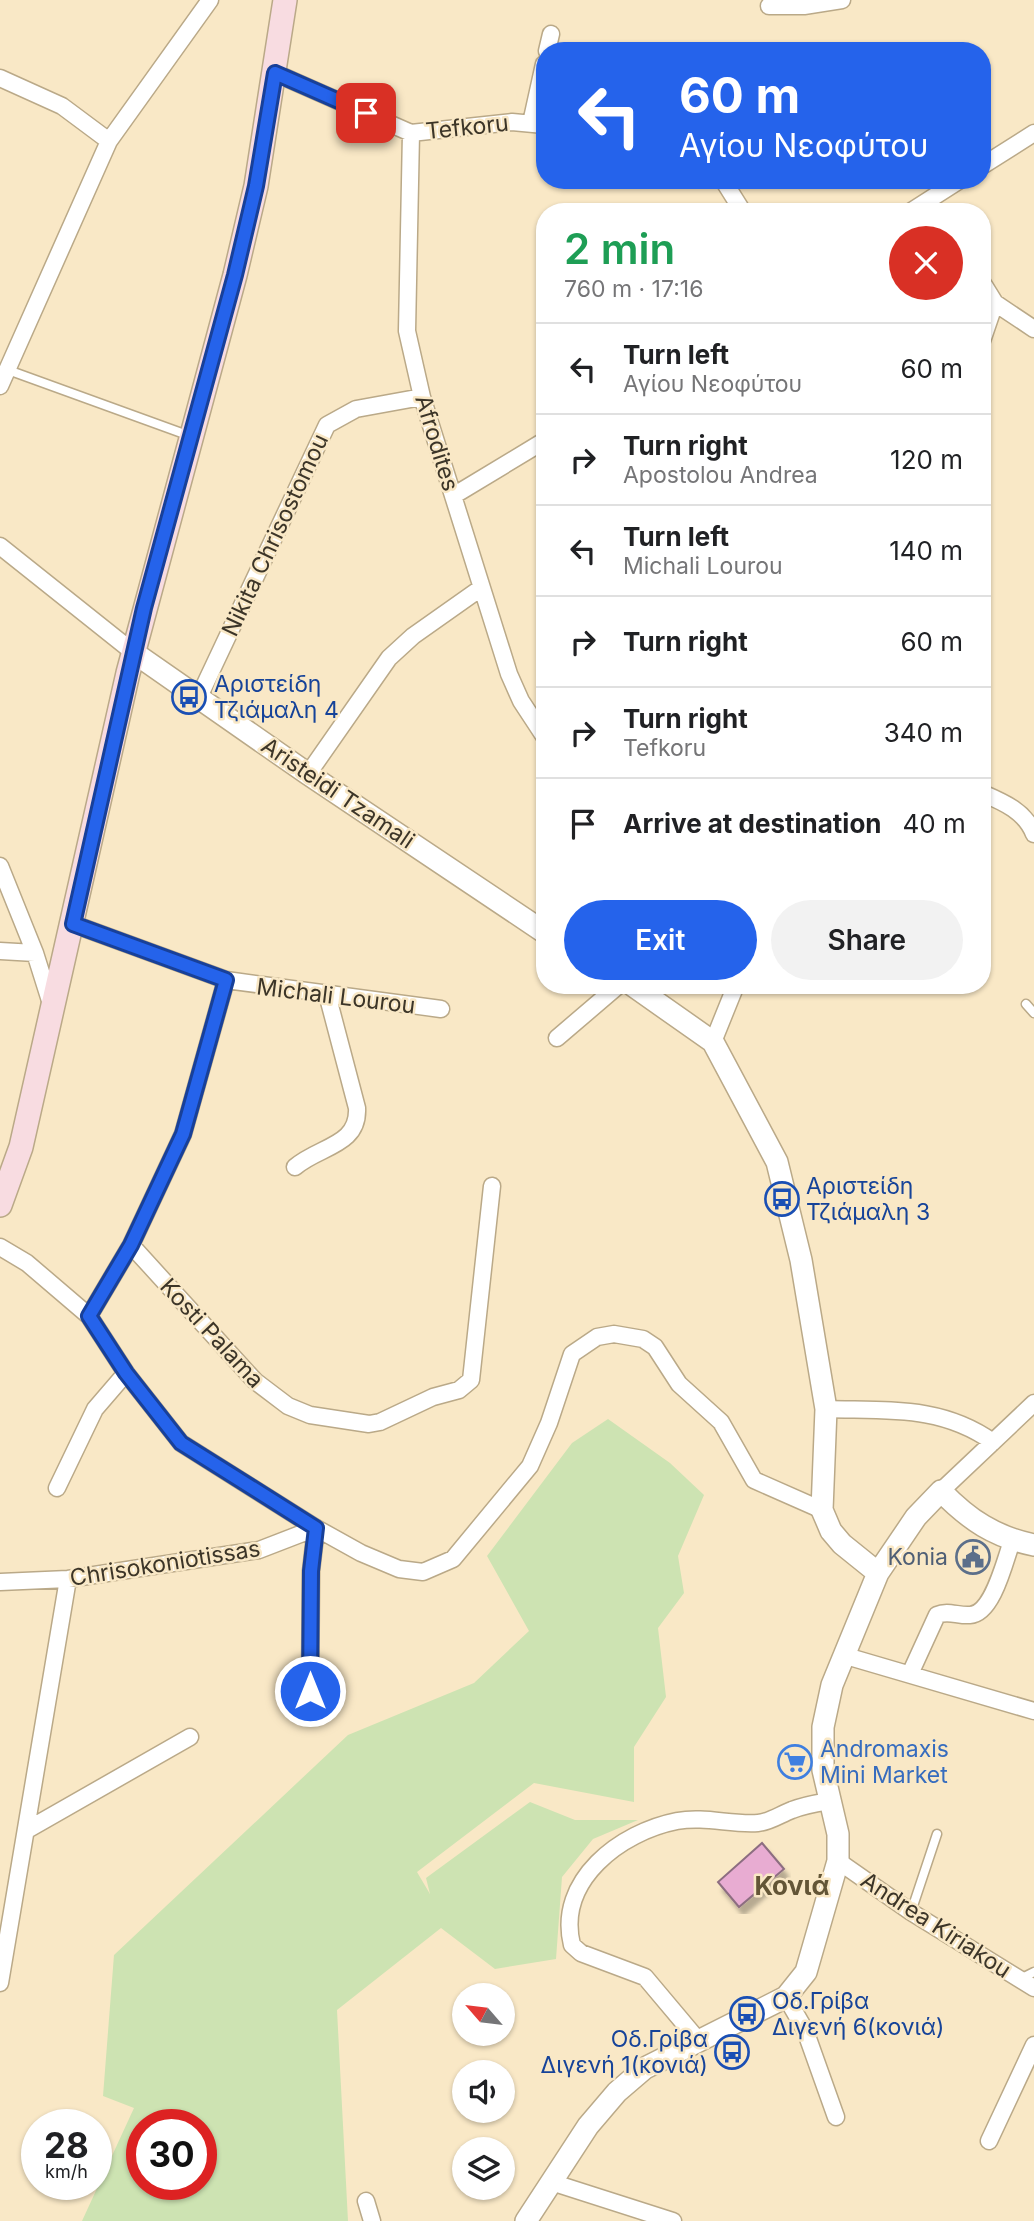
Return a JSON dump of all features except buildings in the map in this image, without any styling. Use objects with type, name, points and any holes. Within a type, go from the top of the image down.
[{"type":"main road","points":[[0,1205],[21,1147],[133,652],[235,275],[256,186],[285,0]]},
{"type":"street","points":[[0,386],[109,141],[210,0]]},
{"type":"street","points":[[769,6],[804,6],[842,0]]},
{"type":"street","points":[[549,42],[551,34]]},
{"type":"street","name":"Tefkoru","points":[[275,73],[411,133],[512,122],[536,124]]},
{"type":"street","points":[[0,78],[62,106],[109,141]]},
{"type":"street","name":"Afrodites","points":[[411,133],[407,331],[422,397],[509,674],[521,701],[536,724]]},
{"type":"street","points":[[991,160],[1034,133]]},
{"type":"street","points":[[937,203],[951,189]]},
{"type":"street","points":[[991,297],[995,303],[1034,329]]},
{"type":"street","points":[[991,315],[995,303]]},
{"type":"street","name":"Nikita Chrisostomou","points":[[199,697],[327,425],[356,409],[422,397]]},
{"type":"street","points":[[453,496],[536,446]]},
{"type":"street","points":[[0,546],[133,652]]},
{"type":"street","points":[[308,774],[389,658],[413,636],[481,588]]},
{"type":"street","name":"Aristeidi Tzamali","points":[[133,652],[308,774],[536,927]]},
{"type":"street","points":[[991,797],[1009,804],[1031,826],[1034,834]]},
{"type":"street","points":[[0,866],[35,953],[53,1013]]},
{"type":"street","name":"Michali Lourou","points":[[73,924],[226,980],[441,1009]]},
{"type":"street","points":[[0,951],[35,953]]},
{"type":"street","points":[[89,1316],[131,1245],[183,1134],[226,980]]},
{"type":"street","points":[[295,1167],[314,1153],[351,1135],[358,1121],[357,1108],[327,994]]},
{"type":"street","points":[[557,1038],[608,994]]},
{"type":"street","points":[[645,994],[713,1042],[778,1163],[801,1260],[827,1409],[822,1510],[831,1531],[842,1544],[878,1573]]},
{"type":"street","points":[[713,1042],[732,994]]},
{"type":"street","name":"Kosti Palama","points":[[131,1245],[270,1394],[310,1415],[369,1424],[396,1416],[433,1397],[459,1390],[471,1380],[492,1186]]},
{"type":"street","points":[[0,1247],[27,1263],[89,1316],[126,1373],[181,1443],[316,1528],[361,1553],[399,1569],[423,1572],[453,1559],[530,1465],[549,1423],[572,1354],[597,1337],[614,1334],[636,1336],[654,1347],[679,1384],[721,1422],[754,1480],[822,1510]]},
{"type":"street","points":[[57,1488],[95,1409],[126,1373]]},
{"type":"street","points":[[526,2221],[588,2126],[617,2092],[645,2068],[786,1997],[799,1983],[811,1960],[838,1861],[838,1834],[824,1770],[823,1727],[832,1685],[878,1573],[916,1517],[1034,1403]]},
{"type":"street","points":[[827,1409],[942,1415],[976,1430],[993,1442]]},
{"type":"street","points":[[942,1491],[974,1521],[1012,1541],[1034,1545]]},
{"type":"street","points":[[310,1691],[311,1571],[316,1528]]},
{"type":"street","name":"Chrisokoniotissas","points":[[0,1582],[68,1579],[258,1550],[316,1528]]},
{"type":"street","points":[[910,1674],[937,1615],[943,1612],[970,1615],[980,1612],[987,1605],[1012,1541]]},
{"type":"street","points":[[0,1983],[68,1579]]},
{"type":"street","points":[[846,1656],[1034,1711]]},
{"type":"street","points":[[27,1830],[190,1737]]},
{"type":"street","points":[[698,2040],[645,1977],[581,1953],[572,1945],[570,1917],[582,1881],[611,1849],[637,1833],[695,1819],[760,1823],[805,1805],[829,1801]]},
{"type":"street","name":"Andrea Kiriakou","points":[[838,1861],[911,1912],[1029,1980]]},
{"type":"street","points":[[786,1997],[805,2031],[836,2117]]},
{"type":"street","points":[[989,2140],[1034,2045]]},
{"type":"street","points":[[551,2182],[673,2221]]},
{"type":"street","points":[[366,2200],[372,2221]]},
{"type":"lane","points":[[8,370],[190,436]]},
{"type":"lane","points":[[1026,1004],[1034,1013]]},
{"type":"lane","points":[[911,1912],[937,1834]]},
{"type":"green space","points":[[608,1419],[670,1463],[704,1495],[678,1556],[684,1593],[658,1628],[666,1697],[634,1747],[634,1802],[534,1783],[417,1872],[430,1894],[426,1878],[530,1802],[575,1820],[638,1820],[593,1839],[562,1877],[556,1959],[495,1969],[441,1928],[337,2010],[348,2221],[82,2221],[92,2200],[112,2200],[112,2156],[126,2125],[126,2200],[217,2200],[217,2109],[134,2109],[103,2096],[114,1955],[348,1735],[474,1683],[529,1631],[487,1556],[572,1443]]},
{"type":"place","name":"Αριστείδη Τζιάμαλη 4","points":[[189,697]]},
{"type":"place","name":"Αριστείδη Τζιάμαλη 3","points":[[782,1199]]},
{"type":"place","name":"Konia","points":[[973,1557]]},
{"type":"place","name":"Andromaxis Mini Market","points":[[795,1762]]},
{"type":"place","name":"Οδ.Γρίβα Διγενή 6(κονιά)","points":[[747,2014]]},
{"type":"place","name":"Οδ.Γρίβα Διγενή 1(κονιά)","points":[[732,2052]]},
{"type":"district","name":"Κονιά","points":[[792,1886]]},
{"type":"route","points":[[310,1691],[311,1571],[316,1528],[181,1443],[126,1373],[89,1316],[131,1245],[183,1134],[226,980],[73,924],[144,608],[235,275],[256,186],[275,73],[366,113]]}]
